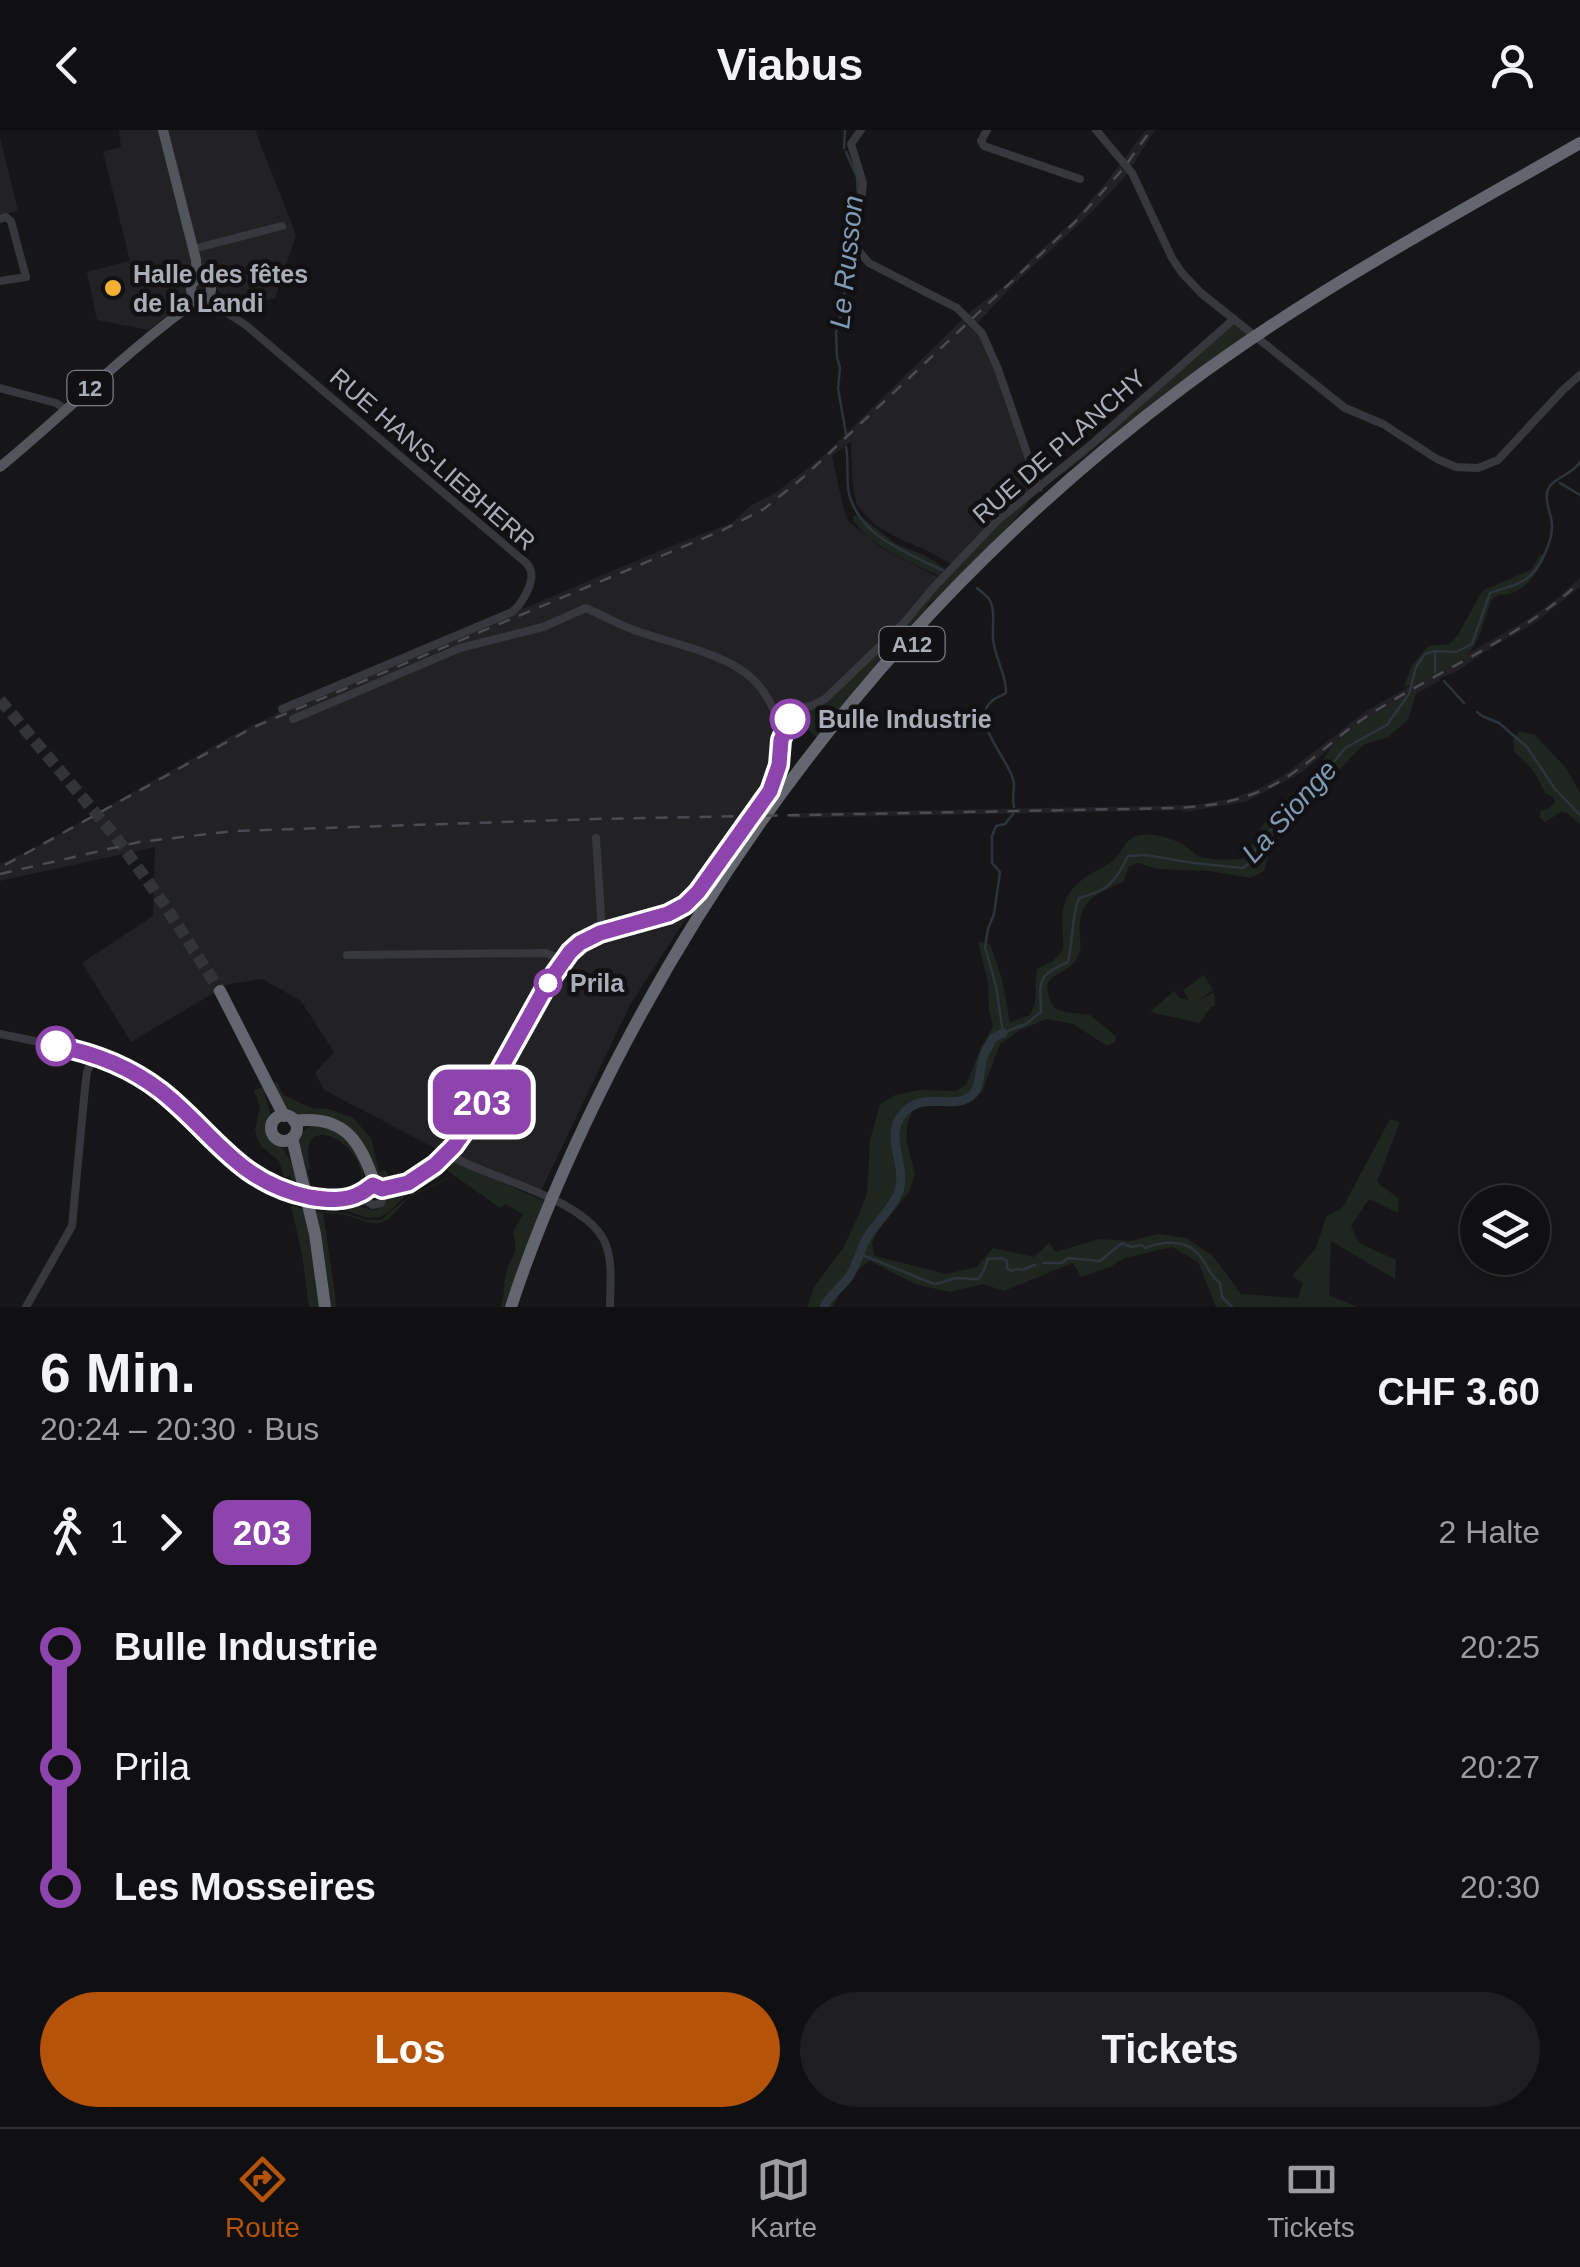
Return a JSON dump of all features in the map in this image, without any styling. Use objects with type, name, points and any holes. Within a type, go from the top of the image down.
[{"type":"highway","name":"A12","points":[[511,1307],[550,1189],[642,1002],[758,825],[842,714],[954,588],[1044,502],[1163,403],[1276,322],[1580,143]]},
{"type":"highway","name":"A12","points":[[511,1307],[594,1120],[687,946],[796,784],[921,634],[1049,507],[1200,384],[1340,290],[1580,151]]},
{"type":"highway","points":[[220,991],[287,1127],[315,1234],[325,1307]]},
{"type":"highway","points":[[287,1127],[318,1121],[333,1123],[350,1134],[358,1143],[373,1192]]},
{"type":"main road","points":[[163,130],[201,280],[210,287],[201,296],[192,285],[201,280]]},
{"type":"main road","name":"12","points":[[0,467],[181,309],[201,296]]},
{"type":"street","points":[[861,130],[851,144],[863,183],[857,242],[860,254],[957,308],[982,333],[1039,488]]},
{"type":"street","points":[[987,130],[981,141],[984,146],[1080,179]]},
{"type":"street","points":[[1096,130],[1132,173],[1177,267],[1201,293],[1348,410],[1383,424],[1442,462],[1466,469],[1501,458],[1580,374]]},
{"type":"street","points":[[0,218],[10,221],[26,277],[0,281]]},
{"type":"street","points":[[194,254],[282,226]]},
{"type":"street","name":"RUE HANS-LIEBHERR","points":[[201,296],[247,326],[524,561],[531,573],[521,604],[514,611],[282,709]]},
{"type":"street","name":"RUE DE PLANCHY","points":[[776,713],[812,706],[825,699],[902,626],[998,520],[1238,322]]},
{"type":"street","points":[[0,388],[56,403],[65,410]]},
{"type":"street","points":[[0,1034],[95,1053],[121,1066],[159,1089],[240,1166],[294,1194],[338,1200],[408,1183],[447,1154],[469,1125],[562,960],[580,943],[602,932],[668,914],[687,903],[705,883],[762,803],[774,781],[781,748],[776,713],[759,686],[732,664],[636,631],[586,608],[543,627],[460,648],[293,719]]},
{"type":"street","points":[[596,838],[602,932]]},
{"type":"street","points":[[347,955],[536,953],[562,960]]},
{"type":"street","points":[[26,1307],[72,1226],[87,1072],[95,1053]]},
{"type":"street","points":[[447,1154],[571,1208],[592,1222],[604,1240],[610,1264],[610,1307]]},
{"type":"shaded area","points":[[119,130],[255,130],[296,235],[275,298],[234,308],[216,288],[200,289],[149,330],[97,320],[87,272],[130,261],[103,152],[121,147]]},
{"type":"shaded area","points":[[1146,130],[1155,130],[1125,177],[976,325],[1039,488],[955,566],[876,526],[857,506],[851,442],[832,456],[849,522],[883,549],[942,579],[825,699],[771,714],[771,762],[744,819],[701,883],[705,889],[630,1005],[541,1191],[455,1152],[444,1153],[324,1090],[315,1073],[334,1052],[301,1001],[262,979],[229,984],[131,1042],[82,963],[153,916],[155,847],[0,881],[0,864],[284,710],[732,523],[750,506],[775,493],[821,458],[971,311],[1008,283],[1073,221]]},
{"type":"shaded area","points":[[0,137],[18,211],[0,215]]},
{"type":"shaded area","points":[[1237,325],[1249,334],[1053,479],[1231,326]]},
{"type":"shaded area","points":[[1031,497],[983,554],[928,604],[817,737],[808,729],[802,713],[819,706],[997,524]]},
{"type":"shaded area","points":[[854,516],[860,516],[896,544],[945,568],[939,576],[892,553],[861,530]]},
{"type":"shaded area","points":[[1540,554],[1545,557],[1526,584],[1492,599],[1474,646],[1462,659],[1404,687],[1411,667],[1428,646],[1449,644],[1458,635],[1482,591],[1532,569]]},
{"type":"shaded area","points":[[1580,578],[1580,587],[1535,623],[1351,730],[1301,773],[1248,801],[1186,812],[790,818],[793,813],[1194,805],[1233,798],[1284,775],[1366,711],[1525,621]]},
{"type":"shaded area","points":[[1413,694],[1408,720],[1388,737],[1363,745],[1276,829],[1264,871],[1250,878],[1209,871],[1157,869],[1138,863],[1129,866],[1124,881],[1090,901],[1081,915],[1078,957],[1052,978],[1047,988],[1054,1008],[1090,1015],[1116,1036],[1115,1042],[1107,1046],[1073,1024],[1047,1019],[1000,1044],[982,1092],[972,1101],[923,1102],[912,1111],[906,1139],[915,1174],[909,1192],[872,1243],[874,1256],[946,1274],[977,1267],[993,1248],[1034,1257],[1049,1243],[1056,1252],[1098,1239],[1131,1241],[1158,1234],[1186,1238],[1213,1256],[1241,1294],[1298,1298],[1303,1283],[1292,1276],[1316,1248],[1326,1217],[1343,1207],[1390,1119],[1400,1122],[1377,1182],[1399,1199],[1398,1213],[1369,1199],[1351,1226],[1359,1243],[1396,1260],[1395,1279],[1331,1241],[1329,1295],[1358,1307],[1216,1307],[1198,1262],[1172,1247],[1125,1258],[1081,1277],[1073,1263],[1004,1291],[983,1284],[951,1292],[917,1285],[870,1261],[853,1275],[833,1307],[807,1307],[814,1287],[843,1248],[867,1193],[870,1140],[880,1104],[895,1095],[920,1090],[956,1091],[966,1085],[993,1027],[978,942],[990,944],[1010,1022],[1030,1015],[1037,969],[1063,950],[1065,902],[1080,881],[1114,860],[1132,838],[1142,835],[1171,839],[1201,857],[1247,857],[1268,819],[1316,772],[1336,743],[1367,719]]},
{"type":"shaded area","points":[[1519,731],[1535,735],[1566,768],[1580,793],[1580,824],[1567,813],[1561,812],[1545,822],[1539,817],[1541,810],[1555,803],[1514,752],[1513,740]]},
{"type":"shaded area","points":[[1204,975],[1213,990],[1196,1002],[1214,992],[1215,1006],[1199,1023],[1150,1012],[1174,991],[1189,1000],[1183,990]]},
{"type":"shaded area","points":[[277,1081],[283,1095],[312,1108],[329,1109],[353,1118],[371,1138],[379,1171],[386,1170],[388,1175],[382,1181],[405,1176],[441,1155],[404,1180],[396,1183],[379,1181],[364,1147],[351,1130],[330,1121],[289,1113],[271,1084]]},
{"type":"shaded area","points":[[263,1087],[270,1113],[268,1135],[284,1150],[300,1190],[294,1189],[290,1176],[284,1177],[279,1161],[257,1138],[260,1107],[254,1090]]},
{"type":"shaded area","points":[[316,1125],[337,1131],[351,1143],[361,1164],[363,1178],[361,1187],[361,1171],[354,1156],[333,1137],[321,1135],[312,1139],[308,1150],[311,1169],[307,1170],[313,1191],[339,1195],[308,1192],[298,1137]]},
{"type":"shaded area","points":[[451,1160],[544,1201],[504,1307],[505,1277],[515,1251],[513,1232],[523,1214],[505,1204],[497,1206],[441,1166]]},
{"type":"shaded area","points":[[435,1171],[441,1174],[439,1178],[406,1195],[380,1217],[317,1208],[316,1203],[378,1209]]},
{"type":"shaded area","points":[[449,1178],[410,1196],[389,1219],[379,1223],[323,1213],[336,1307],[329,1307],[313,1211],[345,1213],[381,1220],[412,1194]]},
{"type":"shaded area","points":[[291,1206],[305,1209],[321,1307],[309,1307]]},
{"type":"waterway","name":"Le Russon","points":[[844,148],[845,130]]},
{"type":"waterway","name":"Le Russon","points":[[846,152],[857,177],[858,194],[836,333],[838,388],[846,434]]},
{"type":"waterway","name":"Le Russon","points":[[846,447],[849,494],[863,522],[887,542],[944,571]]},
{"type":"waterway","name":"La Sionge","points":[[1013,814],[1005,824],[996,826],[992,836],[992,863],[1000,872],[985,947],[1003,1033],[1026,1024],[1041,1012],[1042,981],[1050,971],[1068,962],[1079,898],[1109,884],[1128,856],[1243,868],[1252,861],[1257,844],[1345,748],[1387,725],[1409,694],[1416,667],[1425,654],[1456,652],[1472,644],[1490,593],[1522,581],[1541,562],[1552,531],[1548,490],[1580,462]]},
{"type":"waterway","points":[[1560,483],[1580,495]]},
{"type":"waterway","name":"Le Russon","points":[[977,588],[991,603],[994,645],[1006,686],[1006,693],[986,709],[984,719],[1011,774],[1014,807]]},
{"type":"waterway","points":[[1435,651],[1435,673]]},
{"type":"waterway","points":[[1444,681],[1464,703]]},
{"type":"waterway","points":[[1477,712],[1499,723],[1527,747],[1555,789],[1580,815]]},
{"type":"waterway","name":"La Sionge","points":[[824,1307],[851,1273],[865,1241],[899,1191],[895,1134],[901,1116],[918,1103],[956,1102],[972,1095],[986,1050],[993,1038],[1003,1033]]},
{"type":"waterway","points":[[1043,1263],[1062,1263],[1068,1258],[1100,1261],[1122,1243],[1146,1248],[1182,1244],[1200,1256],[1220,1283],[1222,1297],[1232,1307]]},
{"type":"waterway","points":[[860,1254],[934,1284],[955,1278],[978,1279],[988,1259],[1002,1258],[1011,1271],[1035,1265]]},
{"type":"tunnel","points":[[0,700],[115,836],[220,991]]},
{"type":"railway","points":[[5,865],[254,727],[723,530],[764,509],[806,475],[1076,221],[1123,169],[1151,130]]},
{"type":"railway","points":[[0,874],[139,842],[234,831],[594,819],[1178,808],[1223,802],[1280,781],[1366,717],[1504,638],[1580,582]]},
{"type":"bus line","name":"203","points":[[56,1046],[94,1055],[142,1078],[175,1103],[240,1166],[281,1190],[338,1200],[364,1193],[373,1185],[382,1189],[408,1183],[442,1160],[464,1133],[567,954],[600,933],[681,908],[701,888],[770,791],[779,765],[781,740],[790,719]]},
{"type":"place","name":"Halle des fêtes de la Landi","points":[[113,288]]},
{"type":"place","name":"Bulle Industrie","points":[[790,719]]},
{"type":"place","name":"Prila","points":[[548,983]]}]
